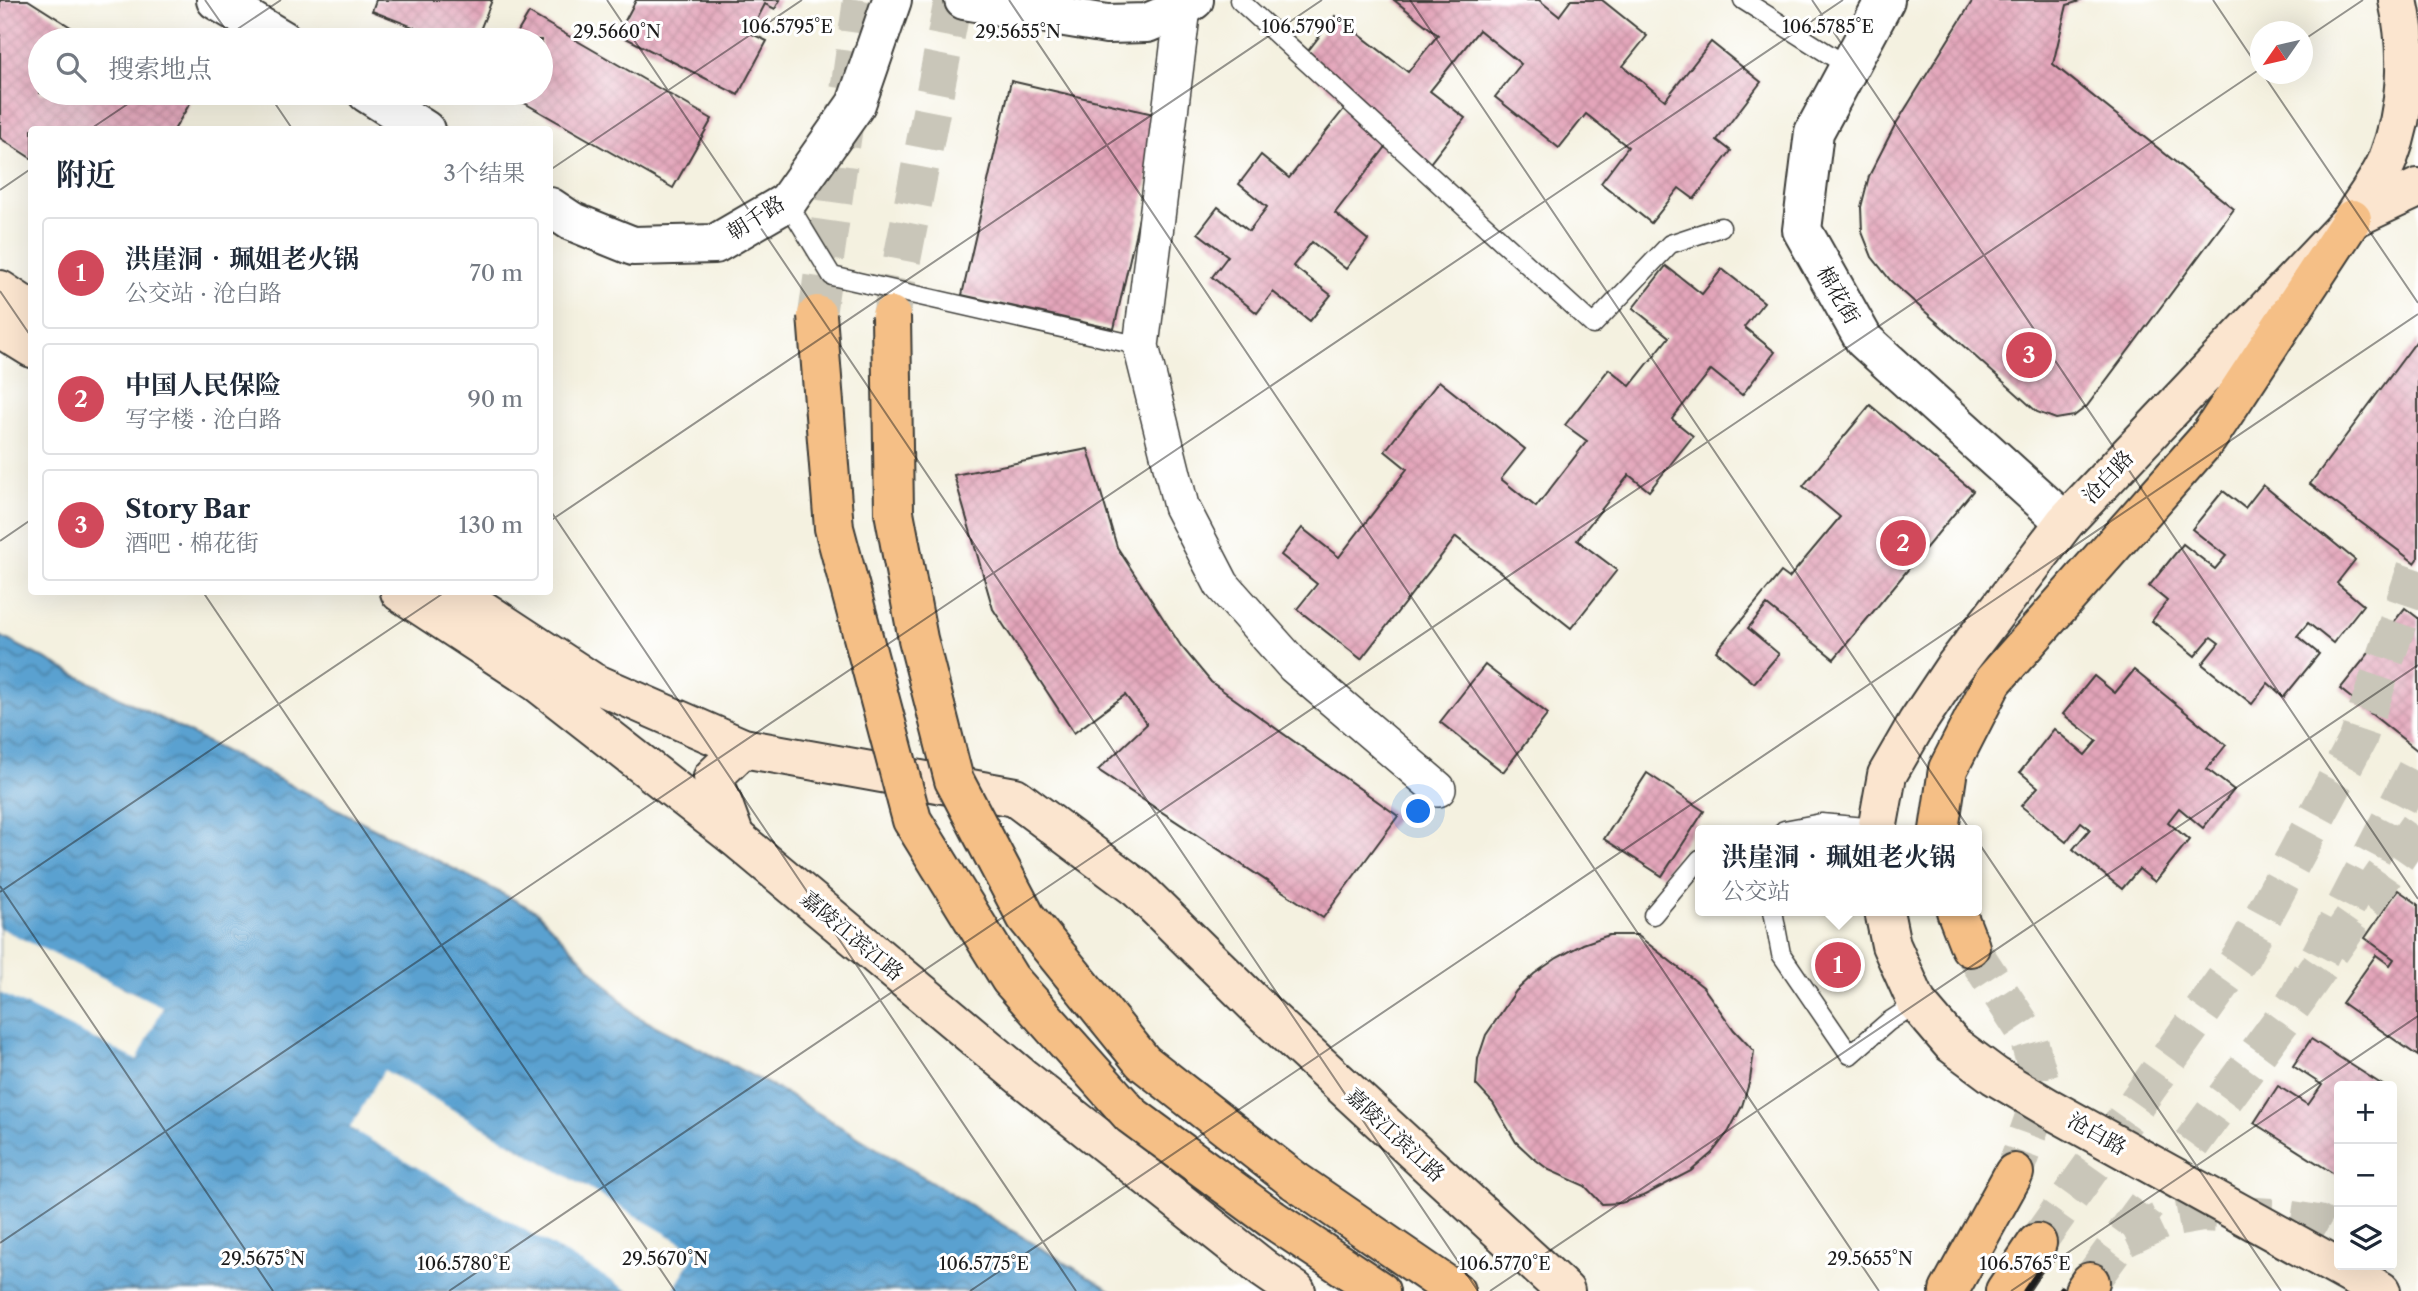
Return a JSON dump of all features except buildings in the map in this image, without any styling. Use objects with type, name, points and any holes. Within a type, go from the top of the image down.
[{"type":"main road","points":[[1940,825],[1948,769],[1993,681],[2208,438],[2388,162],[2399,126],[2405,83],[2404,27],[2398,0]]},
{"type":"main road","name":"沧白路","points":[[1878,825],[1887,775],[1917,723],[1953,669],[2065,522],[2351,219],[2418,188]]},
{"type":"main road","points":[[0,290],[28,308]]},
{"type":"main road","points":[[817,315],[834,528],[912,820],[1010,979],[1131,1115],[1272,1219],[1380,1291]]},
{"type":"main road","points":[[891,316],[894,512],[918,639],[954,780],[1026,916],[1143,1062],[1296,1181],[1455,1291]]},
{"type":"main road","points":[[0,328],[28,346]]},
{"type":"main road","name":"嘉陵江滨江路","points":[[405,595],[537,682],[735,837],[1023,1078],[1296,1291]]},
{"type":"main road","name":"嘉陵江滨江路","points":[[460,595],[592,682],[743,748],[1015,797],[1138,889],[1276,1024],[1565,1291]]},
{"type":"main road","points":[[735,837],[713,777],[743,748]]},
{"type":"main road","name":"沧白路","points":[[1885,916],[1891,945],[1917,1003],[1952,1044],[1995,1076],[2381,1291]]},
{"type":"main road","points":[[1958,916],[1970,947]]},
{"type":"main road","points":[[1949,1291],[2014,1173]]},
{"type":"main road","points":[[2005,1291],[2037,1243]]},
{"type":"street","points":[[216,0],[263,28]]},
{"type":"street","name":"朝千路","points":[[553,209],[572,221],[633,246],[715,244],[787,202],[856,104],[892,0]]},
{"type":"street","points":[[964,0],[1107,24],[1147,23],[1189,4]]},
{"type":"street","name":"棉花街","points":[[1885,0],[1814,132],[1802,230],[1864,340],[2065,522]]},
{"type":"street","points":[[1189,4],[1141,346],[1181,506],[1222,585],[1294,666],[1438,789]]},
{"type":"street","points":[[386,105],[419,126]]},
{"type":"lane","points":[[1239,0],[1593,325],[1670,244],[1721,227]]},
{"type":"lane","points":[[1744,0],[1849,67]]},
{"type":"lane","points":[[787,202],[832,276],[1141,346]]},
{"type":"lane","points":[[1810,825],[1840,825]]},
{"type":"lane","points":[[1653,915],[1695,865]]},
{"type":"lane","points":[[1774,916],[1781,954],[1850,1055],[1888,1022],[1917,1003]]},
{"type":"water","points":[[0,636],[536,911],[636,1016],[780,1090],[1112,1291],[0,1291]]},
{"type":"pier","points":[[0,928],[163,1007],[137,1060],[0,993]]},
{"type":"pier","points":[[384,1070],[696,1251],[673,1291],[629,1291],[350,1128]]},
{"type":"tunnel","points":[[817,315],[862,0]]},
{"type":"tunnel","points":[[891,316],[953,0]]},
{"type":"tunnel","points":[[2037,1243],[2241,957],[2358,739],[2418,563]]},
{"type":"tunnel","points":[[2090,1282],[2298,998],[2418,766]]},
{"type":"tunnel","points":[[2298,998],[2418,826]]},
{"type":"tunnel","points":[[1970,947],[2027,1034],[2043,1091],[2014,1173]]},
{"type":"tunnel","points":[[2125,1238],[2163,1220],[2202,1213],[2273,1217],[2318,1224],[2334,1233]]},
{"type":"railway","points":[[2025,1291],[2038,1272]]},
{"type":"place","name":"Story Bar","points":[[2029,355]]},
{"type":"place","name":"中国人民保险","points":[[1903,543]]},
{"type":"place","name":"洪崖洞‧珮姐老火锅","points":[[1838,965]]}]
